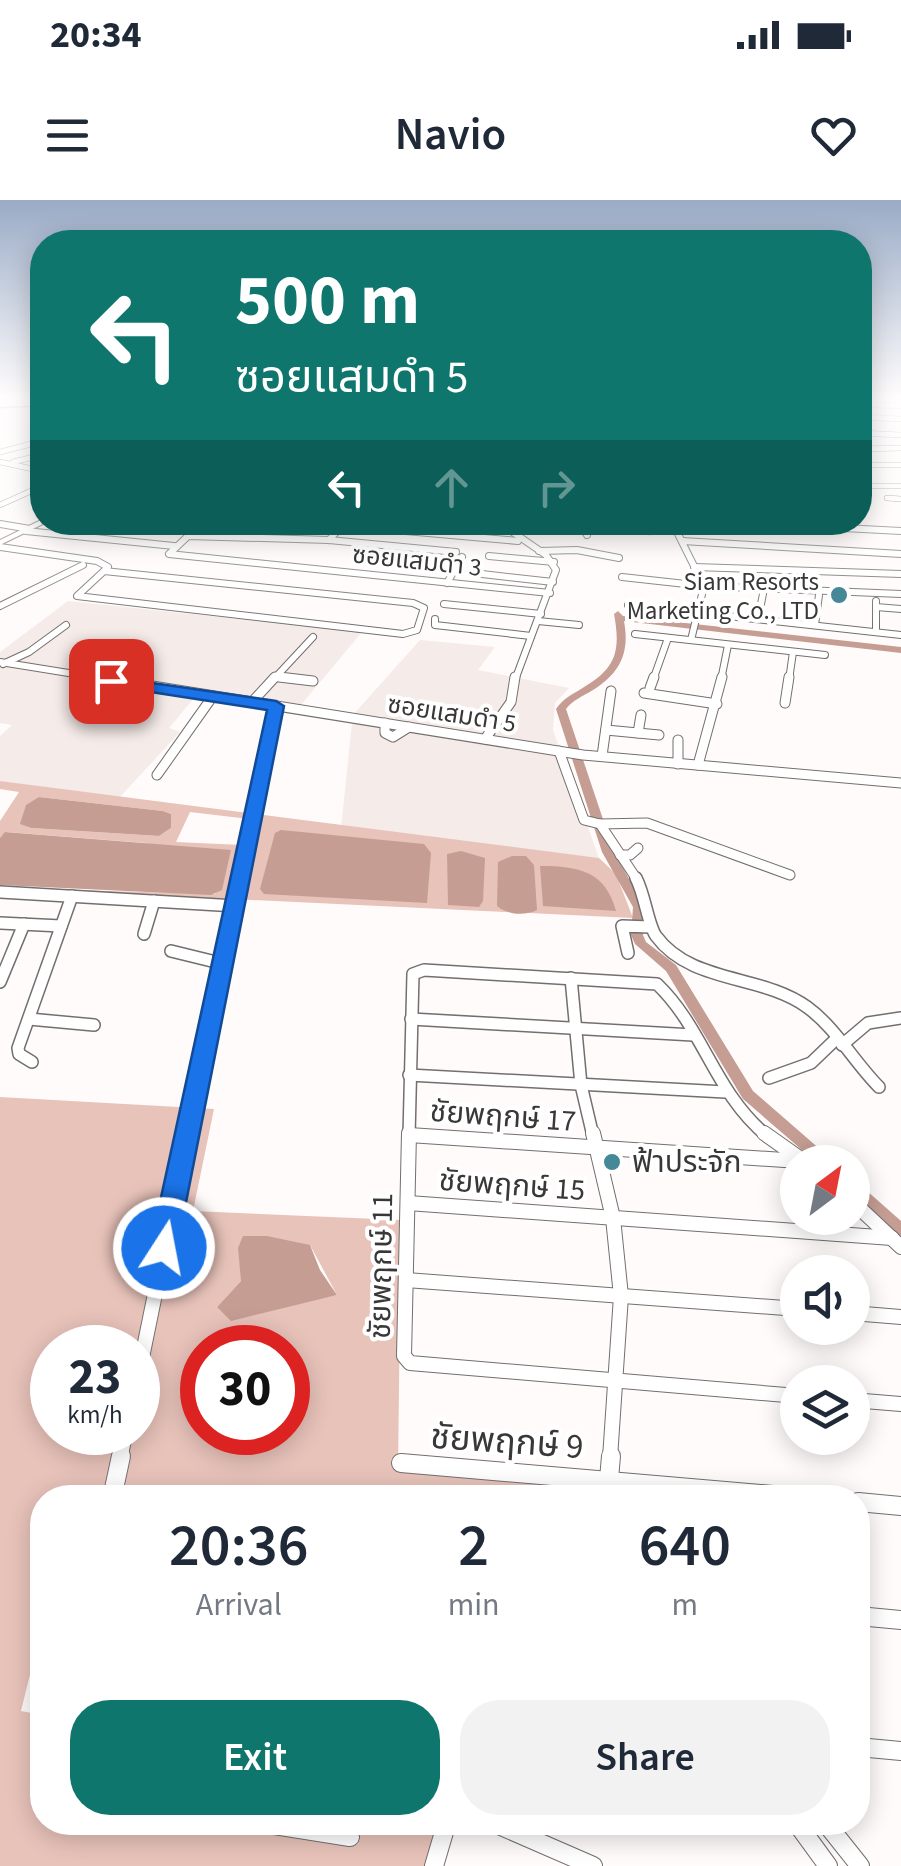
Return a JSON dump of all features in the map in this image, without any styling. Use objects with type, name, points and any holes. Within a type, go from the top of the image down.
[{"type":"street","points":[[872,486],[901,486]]},
{"type":"street","points":[[0,505],[30,491]]},
{"type":"street","points":[[887,498],[901,499]]},
{"type":"street","name":"ซอยแสมดำ 3","points":[[0,524],[28,530]]},
{"type":"street","points":[[0,545],[28,530]]},
{"type":"street","points":[[872,530],[901,532]]},
{"type":"street","name":"ซอยแสมดำ 3","points":[[74,535],[174,546]]},
{"type":"street","points":[[329,540],[334,535]]},
{"type":"street","points":[[451,535],[520,541]]},
{"type":"street","points":[[513,535],[554,562]]},
{"type":"street","points":[[679,535],[704,586],[692,637]]},
{"type":"street","name":"ซอยแสมดำ 3","points":[[447,583],[459,555],[329,540],[184,536],[169,554],[550,594]]},
{"type":"street","points":[[682,541],[901,554]]},
{"type":"street","points":[[0,545],[96,561],[108,568],[78,594],[79,599],[404,634],[417,630],[424,608],[413,603],[104,572]]},
{"type":"street","points":[[814,549],[821,593],[815,626]]},
{"type":"street","points":[[539,551],[578,550],[619,558]]},
{"type":"street","points":[[307,568],[314,556]]},
{"type":"street","points":[[489,556],[554,562]]},
{"type":"street","points":[[352,573],[361,560]]},
{"type":"street","points":[[485,739],[511,707],[515,675],[550,594],[554,562]]},
{"type":"street","points":[[0,606],[83,564]]},
{"type":"street","points":[[694,567],[901,574]]},
{"type":"street","points":[[482,574],[553,582]]},
{"type":"street","points":[[622,578],[821,593],[901,594]]},
{"type":"street","points":[[758,619],[763,594]]},
{"type":"street","points":[[444,604],[579,625]]},
{"type":"street","points":[[876,632],[876,604],[901,610]]},
{"type":"street","points":[[628,605],[698,616],[901,634]]},
{"type":"street","points":[[436,619],[435,625],[531,636]]},
{"type":"street","points":[[2,663],[29,652],[66,625]]},
{"type":"street","points":[[634,634],[692,637],[824,656]]},
{"type":"street","points":[[252,702],[313,637]]},
{"type":"street","points":[[668,638],[647,690],[717,704]]},
{"type":"street","points":[[698,766],[717,704],[728,645]]},
{"type":"street","points":[[785,702],[792,652]]},
{"type":"street","name":"ซอยแสมดำ 5","points":[[2,663],[385,723],[385,734],[393,737],[408,727],[584,755],[901,783]]},
{"type":"street","points":[[276,676],[313,681]]},
{"type":"street","points":[[602,756],[611,692]]},
{"type":"street","points":[[157,775],[213,696]]},
{"type":"street","points":[[149,1325],[276,706]]},
{"type":"street","points":[[638,733],[641,715]]},
{"type":"street","points":[[606,730],[659,736]]},
{"type":"street","points":[[678,740],[678,764]]},
{"type":"street","points":[[559,751],[584,820],[600,824],[647,823],[790,874]]},
{"type":"street","points":[[600,824],[609,830],[648,902],[650,927],[667,948],[688,965],[808,1007],[879,1087]]},
{"type":"street","points":[[620,855],[630,855],[638,848]]},
{"type":"street","points":[[0,892],[236,906]]},
{"type":"street","points":[[32,1062],[18,1054],[18,1048],[72,896]]},
{"type":"street","points":[[144,934],[154,901]]},
{"type":"street","points":[[0,923],[61,926]]},
{"type":"street","points":[[0,982],[24,924]]},
{"type":"street","points":[[628,953],[622,926],[650,927]]},
{"type":"street","points":[[171,951],[224,964]]},
{"type":"street","name":"ชัยพฤกษ์ 11","points":[[571,978],[424,970],[413,974],[404,1356],[410,1362],[617,1381]]},
{"type":"street","points":[[611,1485],[621,1296],[612,1218],[581,1085],[571,978],[648,982],[664,990],[725,1092],[762,1132],[780,1145]]},
{"type":"street","points":[[769,1078],[811,1063],[873,1018],[901,1018]]},
{"type":"street","points":[[29,1019],[94,1025]]},
{"type":"street","points":[[411,1019],[693,1035]]},
{"type":"street","points":[[409,1075],[725,1092]]},
{"type":"street","name":"ชัยพฤกษ์ 17","points":[[409,1135],[780,1160]]},
{"type":"street","name":"ชัยพฤกษ์ 15","points":[[408,1203],[896,1242]]},
{"type":"street","points":[[870,1218],[896,1242]]},
{"type":"street","points":[[406,1280],[780,1308]]},
{"type":"street","points":[[870,1314],[901,1317]]},
{"type":"street","points":[[617,1381],[780,1395]]},
{"type":"street","points":[[870,1401],[901,1404]]},
{"type":"street","points":[[115,1485],[121,1455]]},
{"type":"street","name":"ชัยพฤกษ์ 9","points":[[401,1462],[679,1485]]},
{"type":"street","points":[[870,1503],[901,1506]]},
{"type":"street","points":[[870,1617],[901,1620]]},
{"type":"street","points":[[870,1749],[901,1752]]},
{"type":"street","points":[[337,1835],[350,1837]]},
{"type":"street","points":[[434,1866],[443,1835]]},
{"type":"street","points":[[522,1835],[593,1866]]},
{"type":"street","points":[[805,1835],[828,1866]]},
{"type":"street","points":[[835,1835],[860,1866]]},
{"type":"shaded area","points":[[68,601],[362,632],[300,706],[353,715],[420,640],[495,647],[478,670],[569,688],[555,703],[553,730],[599,858],[341,828],[352,723],[194,698],[169,728],[180,732],[119,798],[0,781],[0,736],[12,725],[0,723],[0,652]]},
{"type":"shaded area","points":[[0,781],[599,858],[616,874],[633,918],[0,888],[216,894],[146,843],[6,832],[0,838],[0,821],[19,792],[0,789]],"holes":[[[39,797],[163,811],[171,814],[171,828],[159,836],[31,828],[21,824]],[[190,812],[249,819],[242,845],[176,842]]]},
{"type":"shaded area","points":[[39,797],[163,811],[171,814],[171,828],[159,836],[31,828],[20,824],[26,805]]},
{"type":"shaded area","points":[[281,830],[424,844],[431,853],[427,903],[264,894],[260,889],[275,833]]},
{"type":"shaded area","points":[[5,832],[231,850],[222,890],[211,895],[0,885],[0,838]]},
{"type":"shaded area","points":[[461,851],[485,858],[483,901],[479,907],[448,905],[447,854]]},
{"type":"shaded area","points":[[526,856],[534,865],[537,910],[517,914],[497,906],[498,862]]},
{"type":"shaded area","points":[[540,866],[567,867],[597,879],[616,911],[543,906]]},
{"type":"shaded area","points":[[0,1097],[214,1109],[193,1211],[401,1220],[398,1472],[543,1485],[30,1485],[30,1675],[21,1711],[30,1713],[30,1835],[438,1835],[429,1866],[0,1866]],"holes":[[[310,1245],[337,1295],[292,1304],[217,1307],[241,1281]]]},
{"type":"shaded area","points":[[243,1236],[267,1236],[310,1245],[320,1270],[337,1295],[231,1321],[217,1307],[241,1281],[238,1248]]},
{"type":"waterway","points":[[618,614],[622,639],[619,659],[607,675],[561,709],[608,852],[639,907],[637,935],[641,944],[671,968],[748,1095],[805,1145]]},
{"type":"waterway","points":[[619,618],[901,650]]},
{"type":"waterway","points":[[870,1203],[901,1230]]},
{"type":"place","name":"Siam Resorts Marketing Co., LTD","points":[[839,595]]},
{"type":"place","name":"ฟ้าประจัก","points":[[612,1162]]},
{"type":"route","points":[[111,681],[276,706],[164,1248]]}]
